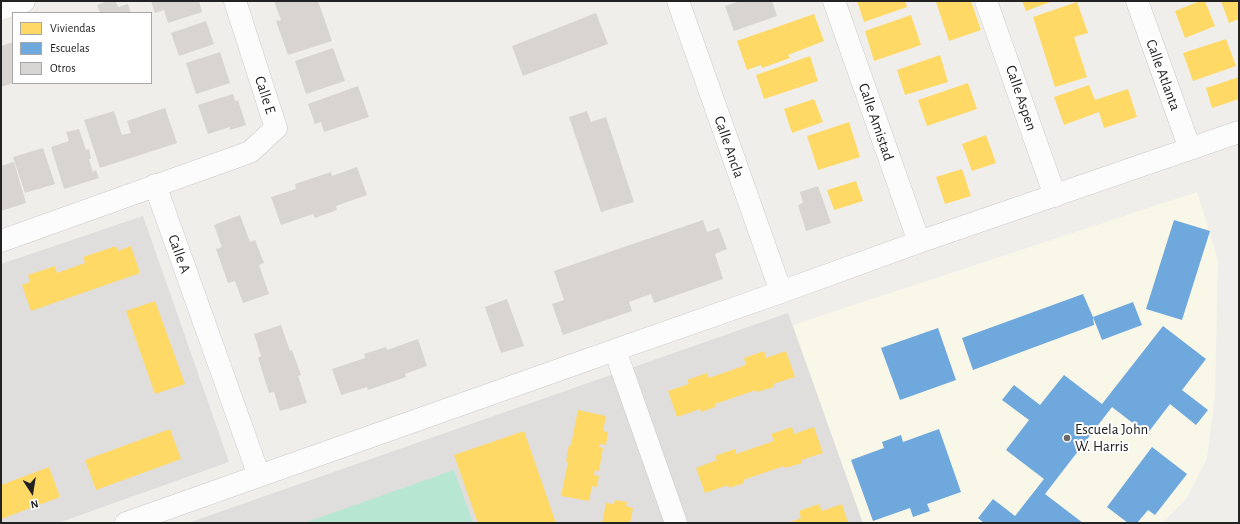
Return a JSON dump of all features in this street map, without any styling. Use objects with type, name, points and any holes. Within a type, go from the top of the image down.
[{"type":"street","points":[[1,9],[24,1]]},
{"type":"street","name":"Calle E","points":[[155,185],[250,152],[276,128],[235,1]]},
{"type":"street","name":"Calle Ancla","points":[[678,1],[781,292]]},
{"type":"street","name":"Calle Amistad","points":[[834,1],[919,242]]},
{"type":"street","name":"Calle Aspen","points":[[986,1],[1055,196]]},
{"type":"street","name":"Calle Atlanta","points":[[1137,1],[1190,149]]},
{"type":"street","points":[[126,523],[919,242],[1239,132]]},
{"type":"street","points":[[1,241],[155,185]]},
{"type":"street","name":"Calle A","points":[[155,185],[259,476]]},
{"type":"street","points":[[615,350],[676,523]]},
{"type":"shaded area","points":[[1197,192],[1218,260],[1215,395],[1207,458],[1187,498],[1162,523],[863,523],[793,325]]},
{"type":"shaded area","points":[[143,216],[229,462],[58,523],[1,523],[1,264]]},
{"type":"shaded area","points":[[788,313],[863,523],[188,523]]},
{"type":"green space","points":[[454,470],[473,523],[304,523]]},
{"type":"building: Viviendas","points":[[857,1],[905,1],[907,7],[864,22]]},
{"type":"building: Viviendas","points":[[971,1],[981,30],[949,41],[936,2]]},
{"type":"building: Viviendas","points":[[1022,1],[1053,1],[1026,11]]},
{"type":"building: Viviendas","points":[[1200,1],[1205,1],[1215,26],[1185,38],[1175,11]]},
{"type":"building: Viviendas","points":[[1221,1],[1239,1],[1239,19],[1229,23]]},
{"type":"building: Viviendas","points":[[1077,2],[1088,33],[1074,37],[1087,77],[1055,87],[1033,17]]},
{"type":"building: Viviendas","points":[[814,14],[824,41],[788,55],[790,58],[762,68],[761,65],[747,70],[737,41]]},
{"type":"building: Viviendas","points":[[911,15],[921,45],[874,61],[865,31]]},
{"type":"building: Viviendas","points":[[1226,39],[1236,66],[1193,81],[1183,53]]},
{"type":"building: Viviendas","points":[[940,55],[948,82],[905,95],[897,70]]},
{"type":"building: Viviendas","points":[[810,56],[818,81],[764,99],[756,75]]},
{"type":"building: Viviendas","points":[[1239,77],[1239,99],[1212,108],[1206,88]]},
{"type":"building: Viviendas","points":[[968,83],[977,109],[927,126],[918,100]]},
{"type":"building: Viviendas","points":[[1089,85],[1095,100],[1128,89],[1137,117],[1104,128],[1099,112],[1064,125],[1054,97]]},
{"type":"building: Viviendas","points":[[814,99],[823,122],[792,133],[784,109]]},
{"type":"building: Viviendas","points":[[849,122],[860,157],[818,170],[807,136]]},
{"type":"building: Viviendas","points":[[986,135],[996,163],[972,171],[962,144]]},
{"type":"building: Viviendas","points":[[962,169],[971,196],[945,204],[936,177]]},
{"type":"building: Viviendas","points":[[856,181],[863,201],[834,210],[827,190]]},
{"type":"building: Viviendas","points":[[116,246],[118,251],[131,246],[140,273],[31,311],[22,285],[30,282],[28,275],[55,266],[57,273],[85,263],[83,257]]},
{"type":"building: Viviendas","points":[[155,301],[185,384],[155,394],[126,311]]},
{"type":"building: Viviendas","points":[[764,351],[766,358],[786,351],[795,377],[773,384],[774,387],[757,392],[756,390],[715,404],[715,407],[701,412],[700,409],[677,417],[668,391],[689,384],[687,380],[707,373],[709,378],[746,365],[744,358]]},
{"type":"building: Viviendas","points":[[578,410],[606,416],[603,431],[608,432],[606,445],[600,444],[599,447],[603,448],[599,471],[595,470],[594,475],[599,476],[597,487],[592,486],[589,501],[561,496],[568,462],[566,462],[569,445],[571,445]]},
{"type":"building: Viviendas","points":[[792,427],[794,434],[814,427],[823,453],[801,460],[802,463],[785,468],[784,466],[743,480],[744,483],[729,488],[728,485],[705,493],[696,468],[717,460],[715,456],[735,449],[736,454],[774,441],[771,434]]},
{"type":"building: Viviendas","points":[[170,429],[181,459],[96,490],[85,460]]},
{"type":"building: Viviendas","points":[[524,431],[556,523],[478,523],[454,455]]},
{"type":"building: Viviendas","points":[[49,467],[60,497],[1,519],[1,485]]},
{"type":"building: Viviendas","points":[[615,500],[627,502],[626,506],[633,508],[630,523],[602,523],[606,503],[614,504]]},
{"type":"building: Viviendas","points":[[819,504],[822,511],[842,504],[848,523],[788,523],[801,518],[799,511]]},
{"type":"building: Escuelas","points":[[1174,220],[1210,231],[1182,320],[1146,309]]},
{"type":"building: Escuelas","points":[[1083,294],[1093,317],[1094,325],[973,370],[962,338]]},
{"type":"building: Escuelas","points":[[1133,302],[1142,325],[1102,340],[1093,317]]},
{"type":"building: Escuelas","points":[[1163,326],[1206,359],[1182,390],[1208,410],[1196,425],[1170,404],[1147,434],[1112,407],[1045,494],[1083,523],[984,523],[978,518],[993,499],[1015,516],[1044,479],[1006,450],[1029,420],[1002,400],[1014,385],[1040,405],[1064,375],[1102,404]]},
{"type":"building: Escuelas","points":[[938,328],[956,380],[900,400],[881,348]]},
{"type":"building: Escuelas","points":[[939,429],[961,492],[927,504],[930,511],[913,517],[910,508],[873,521],[851,460],[884,448],[882,442],[901,435],[903,442]]},
{"type":"building: Escuelas","points":[[1152,447],[1187,474],[1155,515],[1148,510],[1137,523],[1128,523],[1107,507]]},
{"type":"building: Otros","points":[[108,1],[116,1],[118,7],[128,4],[131,12],[100,12],[97,5]]},
{"type":"building: Otros","points":[[151,1],[199,1],[202,12],[168,23],[164,10],[155,13]]},
{"type":"building: Otros","points":[[274,1],[318,1],[332,41],[288,55],[276,21],[281,20]]},
{"type":"building: Otros","points":[[740,1],[772,1],[777,16],[734,31],[725,6]]},
{"type":"building: Otros","points":[[596,13],[608,44],[523,76],[512,46]]},
{"type":"building: Otros","points":[[206,21],[214,44],[179,56],[171,33]]},
{"type":"building: Otros","points":[[12,42],[12,83],[1,87],[1,46]]},
{"type":"building: Otros","points":[[333,48],[345,81],[306,94],[295,61]]},
{"type":"building: Otros","points":[[220,52],[230,83],[196,94],[186,63]]},
{"type":"building: Otros","points":[[358,86],[369,117],[324,132],[321,122],[315,124],[308,104]]},
{"type":"building: Otros","points":[[233,94],[235,101],[238,100],[246,125],[230,130],[230,127],[208,134],[198,105]]},
{"type":"building: Otros","points":[[165,108],[177,143],[100,168],[84,120],[114,111],[122,135],[131,133],[127,121]]},
{"type":"building: Otros","points":[[587,111],[591,122],[606,117],[634,202],[601,212],[569,117]]},
{"type":"building: Otros","points":[[79,129],[86,150],[89,149],[91,159],[89,159],[93,172],[96,170],[99,178],[64,189],[51,147],[69,141],[66,132]]},
{"type":"building: Otros","points":[[43,148],[55,184],[25,193],[13,157]]},
{"type":"building: Otros","points":[[14,162],[26,203],[1,211],[1,166]]},
{"type":"building: Otros","points":[[357,167],[367,195],[336,206],[337,210],[315,218],[313,214],[281,225],[271,197],[296,189],[295,184],[331,172],[332,176]]},
{"type":"building: Otros","points":[[818,186],[831,223],[806,231],[798,205],[803,203],[800,192]]},
{"type":"building: Otros","points":[[240,215],[250,242],[255,240],[264,263],[259,265],[269,294],[243,303],[235,281],[228,283],[216,249],[222,247],[214,225]]},
{"type":"building: Otros","points":[[703,220],[707,232],[719,228],[727,249],[715,254],[723,279],[654,303],[651,294],[629,302],[632,311],[563,335],[552,304],[564,300],[554,271]]},
{"type":"building: Otros","points":[[507,299],[524,346],[501,353],[485,307]]},
{"type":"building: Otros","points":[[281,325],[290,351],[292,350],[301,375],[298,376],[307,403],[280,411],[274,392],[269,393],[258,358],[261,356],[254,334]]},
{"type":"building: Otros","points":[[418,339],[427,366],[405,374],[406,377],[368,390],[367,387],[341,395],[332,369],[365,358],[364,354],[386,347],[387,350]]},
{"type":"place","name":"Escuela John W. Harris","points":[[1067,438]]}]
